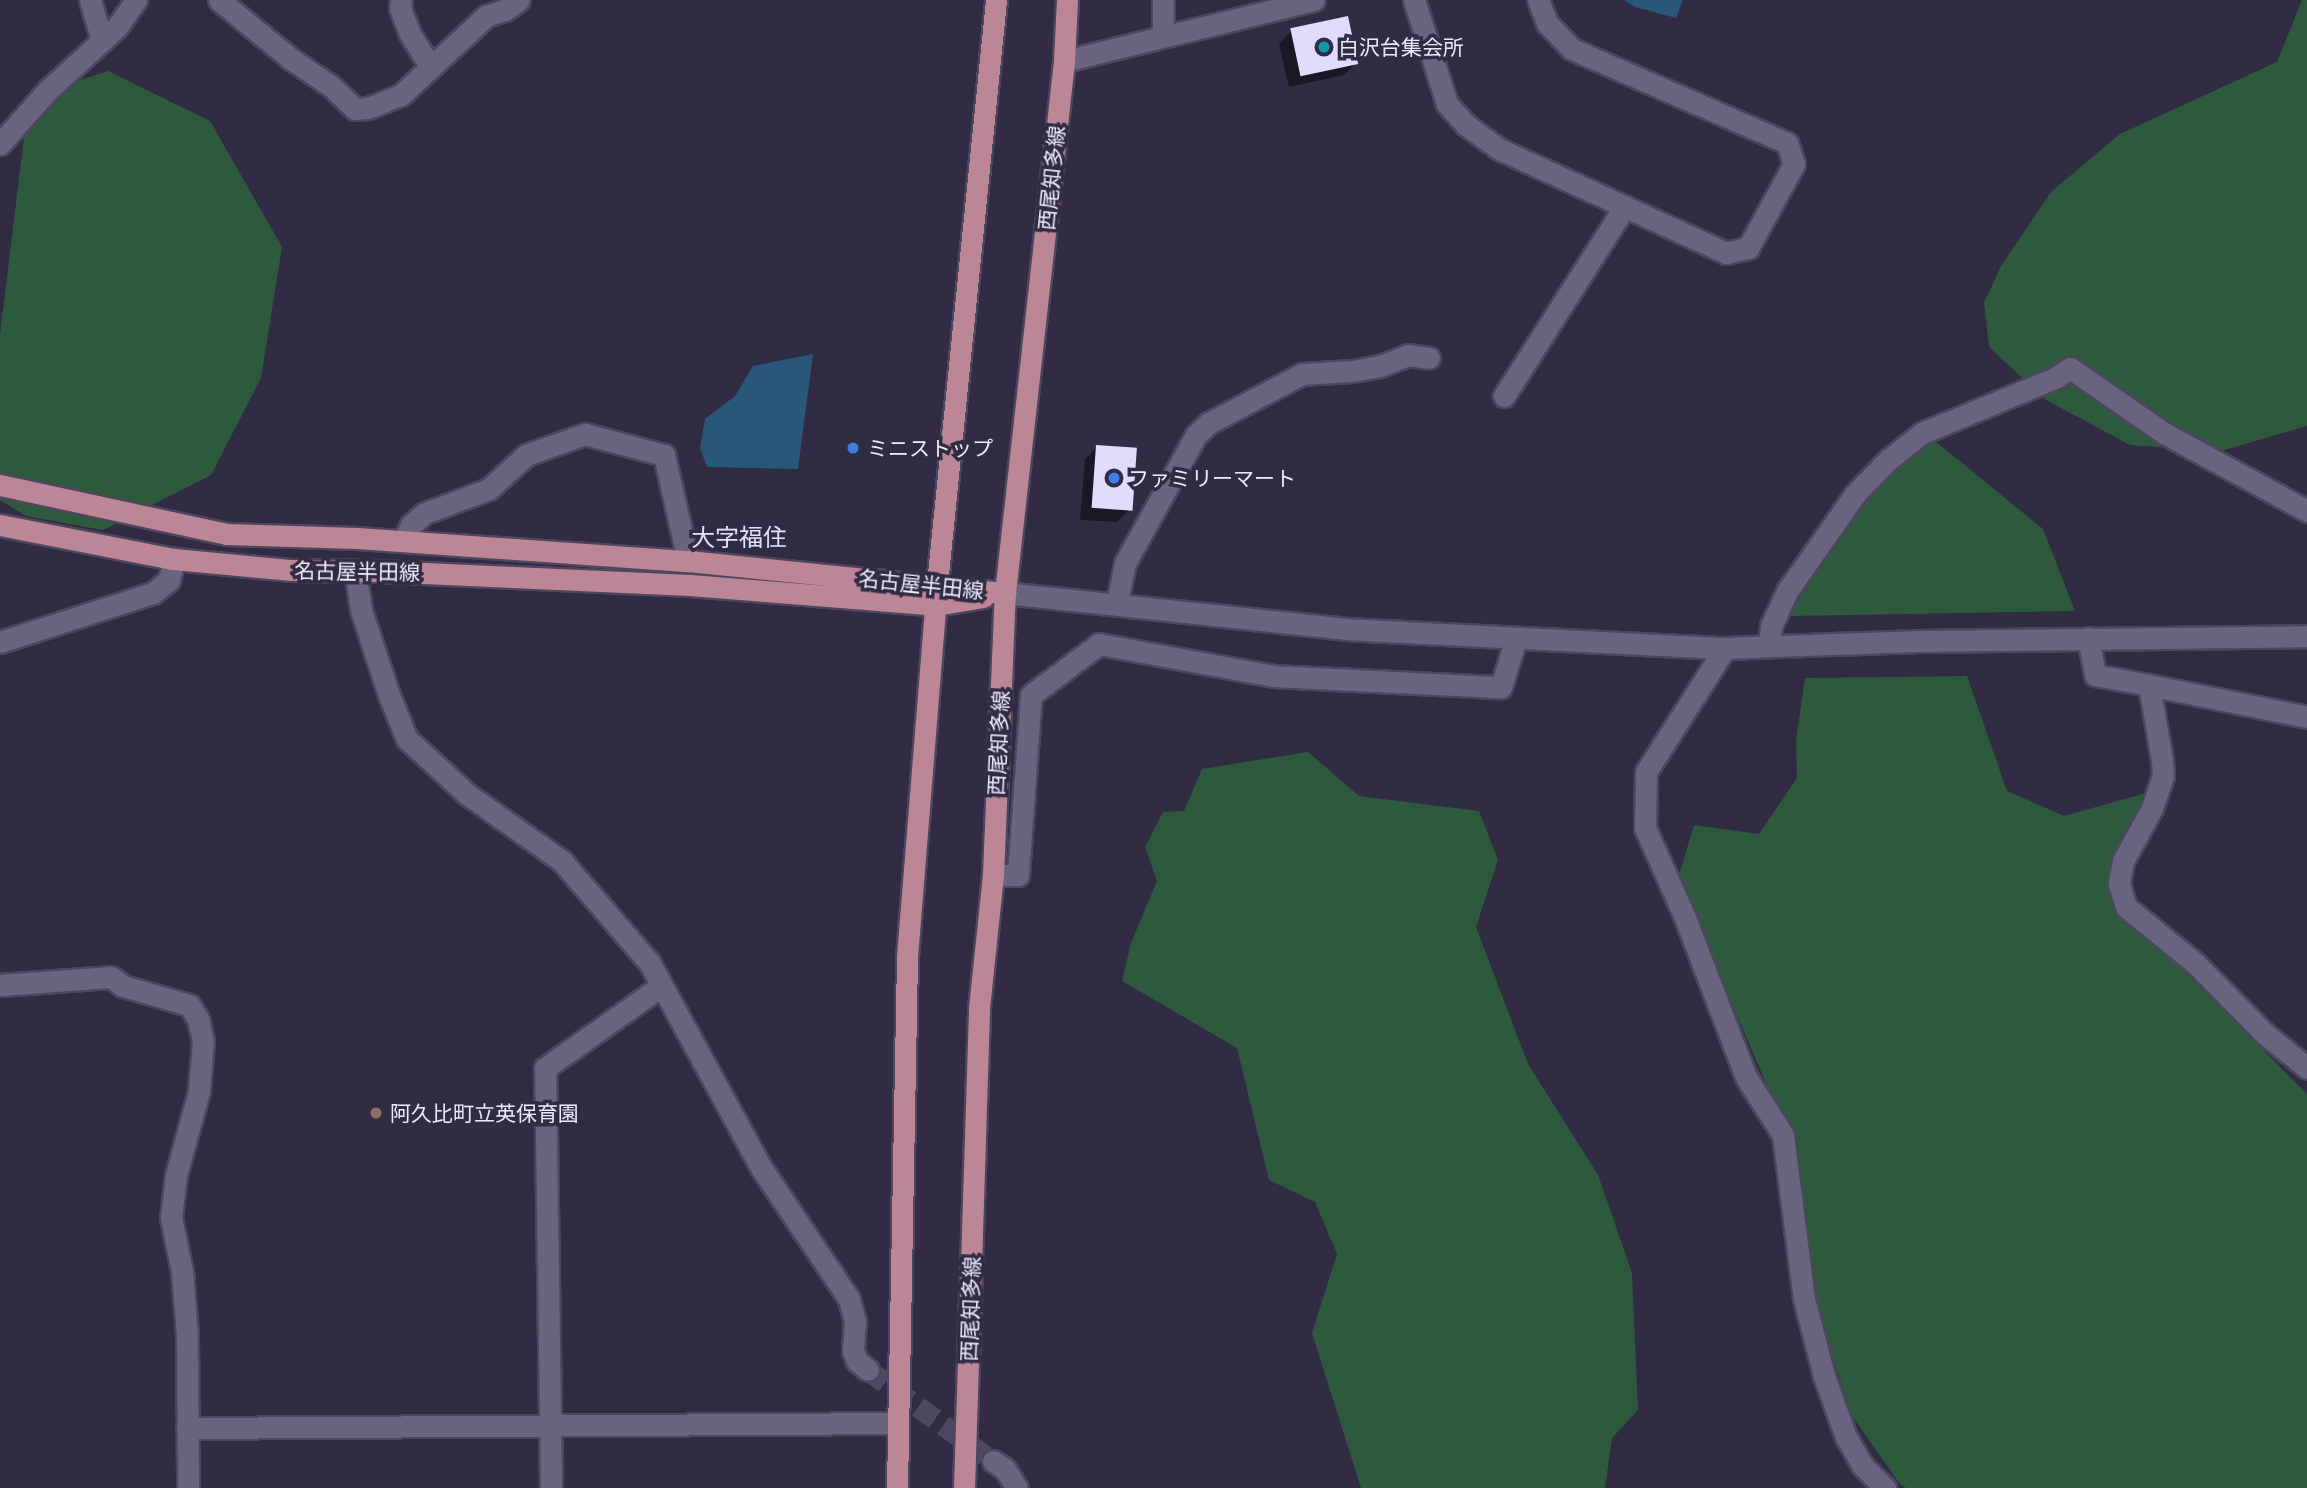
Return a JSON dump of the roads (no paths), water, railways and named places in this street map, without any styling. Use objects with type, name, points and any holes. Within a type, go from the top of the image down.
[{"type":"main road","points":[[897,1488],[906,957],[936,594],[985,83],[996,0]]},
{"type":"main road","name":"西尾知多線","points":[[964,1488],[979,1008],[993,875],[1005,593],[1064,61],[1068,0]]},
{"type":"main road","name":"名古屋半田線","points":[[0,485],[226,534],[403,541],[688,561],[936,594]]},
{"type":"main road","name":"名古屋半田線","points":[[0,525],[174,559],[291,570],[936,594],[1005,593]]},
{"type":"street","points":[[90,0],[102,41]]},
{"type":"street","points":[[0,144],[48,90],[102,41],[136,0]]},
{"type":"street","points":[[219,0],[291,59],[331,86],[355,109],[368,108],[401,95],[486,16],[505,10],[519,0]]},
{"type":"street","points":[[401,0],[410,34],[433,65]]},
{"type":"street","points":[[1163,0],[1163,36]]},
{"type":"street","points":[[1064,61],[1314,0]]},
{"type":"street","points":[[1414,0],[1447,104],[1466,125],[1499,149],[1726,253],[1748,248],[1794,164],[1787,143],[1572,49],[1547,23],[1538,0]]},
{"type":"street","points":[[1503,396],[1625,206]]},
{"type":"street","points":[[1117,603],[1125,563],[1196,435],[1209,423],[1302,374],[1352,371],[1380,366],[1408,355],[1429,358]]},
{"type":"street","points":[[1769,645],[1771,626],[1788,590],[1856,493],[1887,461],[1922,433],[2055,378],[2070,368],[2164,433],[2307,511]]},
{"type":"street","points":[[403,541],[411,525],[425,513],[489,489],[526,455],[585,434],[664,456],[688,561]]},
{"type":"street","points":[[0,642],[153,593],[169,580],[174,559]]},
{"type":"street","points":[[355,571],[361,610],[407,739],[467,794],[562,862],[626,931],[649,962],[660,987],[762,1169],[849,1299],[855,1321],[853,1351],[857,1361],[868,1370]]},
{"type":"street","points":[[1005,593],[1345,629],[1725,648],[2088,638],[2307,636]]},
{"type":"street","points":[[993,875],[1018,875],[1031,695],[1099,644],[1273,676],[1501,687],[1516,638]]},
{"type":"street","points":[[2088,638],[2095,675],[2307,717]]},
{"type":"street","points":[[1725,648],[1646,772],[1645,828],[1684,915],[1746,1077],[1783,1135],[1804,1299],[1824,1376],[1846,1437],[1862,1465],[1885,1488]]},
{"type":"street","points":[[2149,685],[2163,776],[2152,808],[2123,861],[2121,896],[2126,907],[2136,917],[2194,963],[2264,1033],[2307,1068]]},
{"type":"street","points":[[0,985],[111,978],[123,986],[189,1005],[198,1019],[203,1041],[199,1091],[176,1175],[171,1218],[182,1270],[187,1334],[188,1488]]},
{"type":"street","points":[[551,1488],[545,1068],[660,987]]},
{"type":"street","points":[[187,1428],[898,1423]]},
{"type":"street","points":[[993,1461],[1005,1469],[1017,1488]]},
{"type":"water","points":[[1624,0],[1683,0],[1676,18],[1635,7]]},
{"type":"water","points":[[813,354],[798,469],[707,467],[700,448],[705,419],[735,396],[753,366]]},
{"type":"tunnel","points":[[868,1370],[993,1461]]},
{"type":"place","name":"白沢台集会所","points":[[1324,47]]},
{"type":"place","name":"ミニストップ","points":[[853,448]]},
{"type":"place","name":"ファミリーマート","points":[[1114,478]]},
{"type":"place","name":"阿久比町立英保育園","points":[[376,1113]]},
{"type":"district","name":"大字福住","points":[[739,538]]}]
